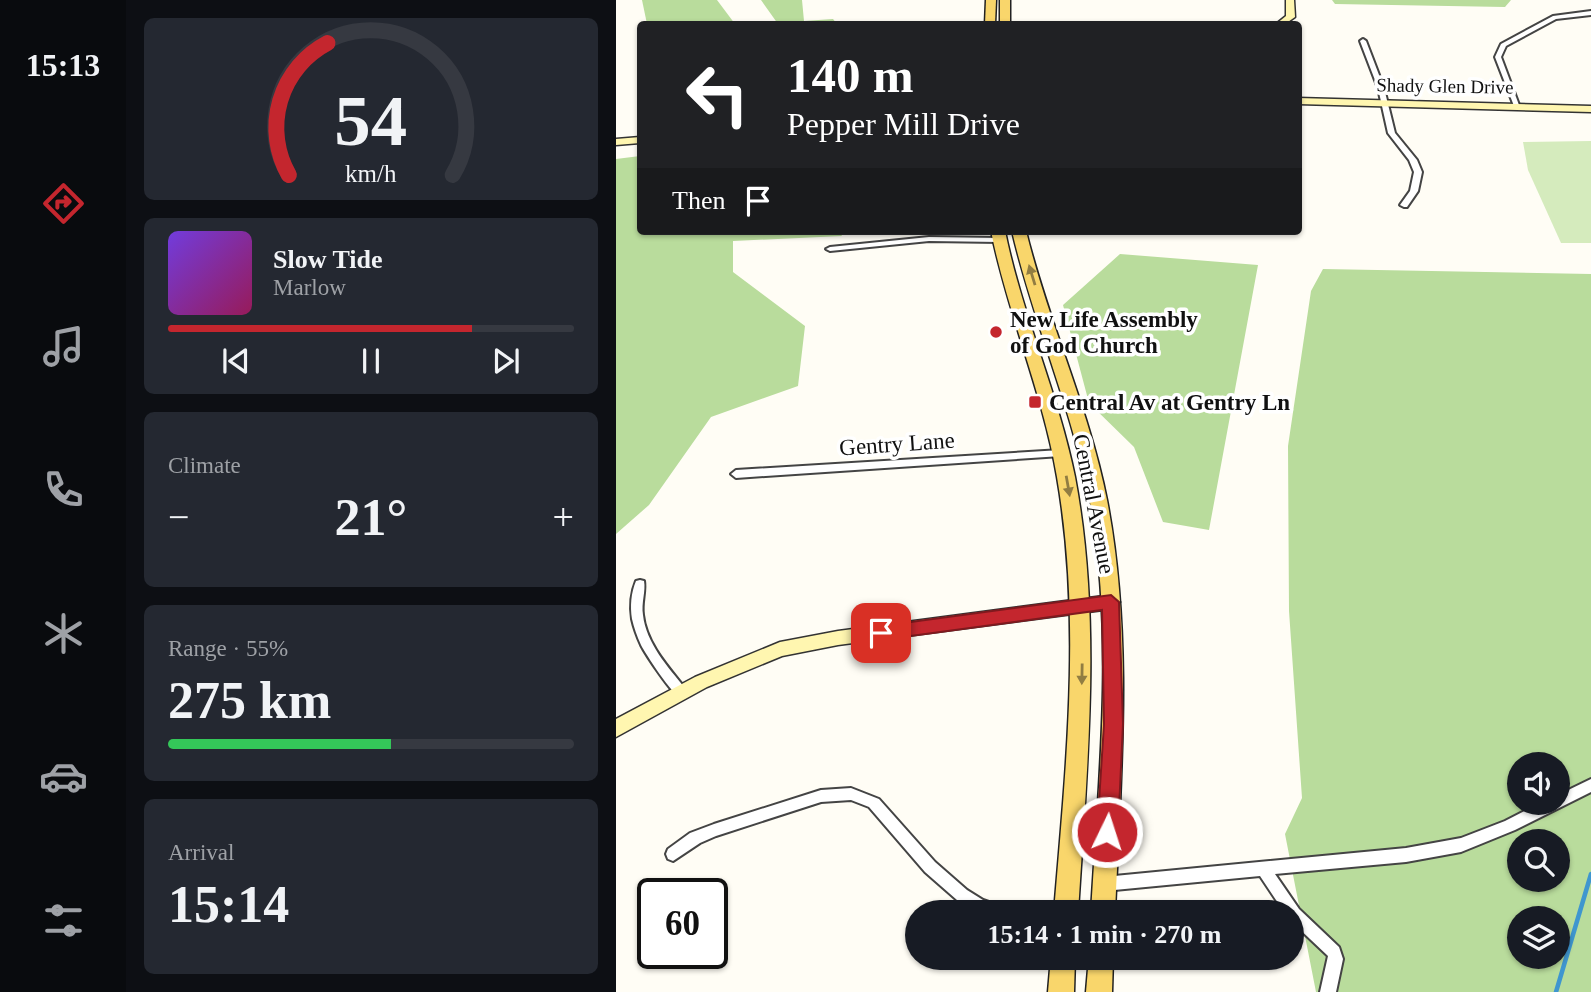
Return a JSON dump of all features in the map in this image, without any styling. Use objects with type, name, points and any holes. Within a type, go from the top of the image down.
[{"type":"main road","points":[[990,0],[990,21]]},
{"type":"main road","points":[[1005,0],[1005,21]]},
{"type":"main road","name":"Central Avenue","points":[[1020,235],[1086,444],[1103,525],[1111,602],[1113,724],[1103,900]]},
{"type":"main road","name":"Central Avenue","points":[[999,236],[1061,453],[1072,510],[1081,606],[1081,705],[1067,900]]},
{"type":"main road","points":[[1061,992],[1062,970]]},
{"type":"main road","points":[[1099,992],[1100,970]]},
{"type":"street","points":[[1285,21],[1291,17],[1290,0]]},
{"type":"street","points":[[1516,105],[1499,57],[1503,45],[1555,18],[1591,13]]},
{"type":"street","points":[[1363,41],[1392,132],[1413,160],[1418,172],[1414,191],[1404,205]]},
{"type":"street","name":"Shady Glen Drive","points":[[1302,101],[1516,105],[1591,110]]},
{"type":"street","points":[[616,142],[637,140]]},
{"type":"street","points":[[830,249],[929,239],[999,236]]},
{"type":"street","name":"Gentry Lane","points":[[736,474],[1061,453]]},
{"type":"street","points":[[640,584],[635,605],[637,625],[651,652],[681,692]]},
{"type":"street","points":[[616,729],[681,692],[749,660],[797,645],[1111,602]]},
{"type":"street","points":[[1570,795],[1591,785]]},
{"type":"street","points":[[673,855],[695,838],[714,830],[821,796],[861,796],[874,803],[966,900]]},
{"type":"street","points":[[1104,884],[1406,855],[1461,845],[1531,815]]},
{"type":"street","points":[[1264,870],[1294,915],[1334,952],[1336,959],[1328,992]]},
{"type":"green space","points":[[642,0],[717,0],[733,21],[646,21]]},
{"type":"green space","points":[[761,0],[802,0],[804,21],[776,21]]},
{"type":"green space","points":[[1332,0],[1511,0],[1505,7],[1335,4]]},
{"type":"green space","points":[[1591,141],[1591,243],[1561,243],[1528,170],[1523,142]]},
{"type":"green space","points":[[637,156],[637,235],[842,236],[733,241],[733,272],[805,326],[798,386],[711,417],[649,505],[616,534],[616,159]]},
{"type":"green space","points":[[1120,254],[1258,265],[1209,530],[1163,522],[1134,447],[1089,403],[1063,305]]},
{"type":"green space","points":[[1323,269],[1591,274],[1591,992],[1316,992],[1304,931],[1304,900],[1298,900],[1285,834],[1302,798],[1289,611],[1288,446],[1311,291]]},
{"type":"waterway","points":[[1556,992],[1591,874]]},
{"type":"place","name":"New Life Assembly of God Church","points":[[996,332]]},
{"type":"place","name":"Central Av at Gentry Ln","points":[[1035,402]]},
{"type":"route","points":[[881,633],[1111,602],[1113,724],[1107,832]]}]
